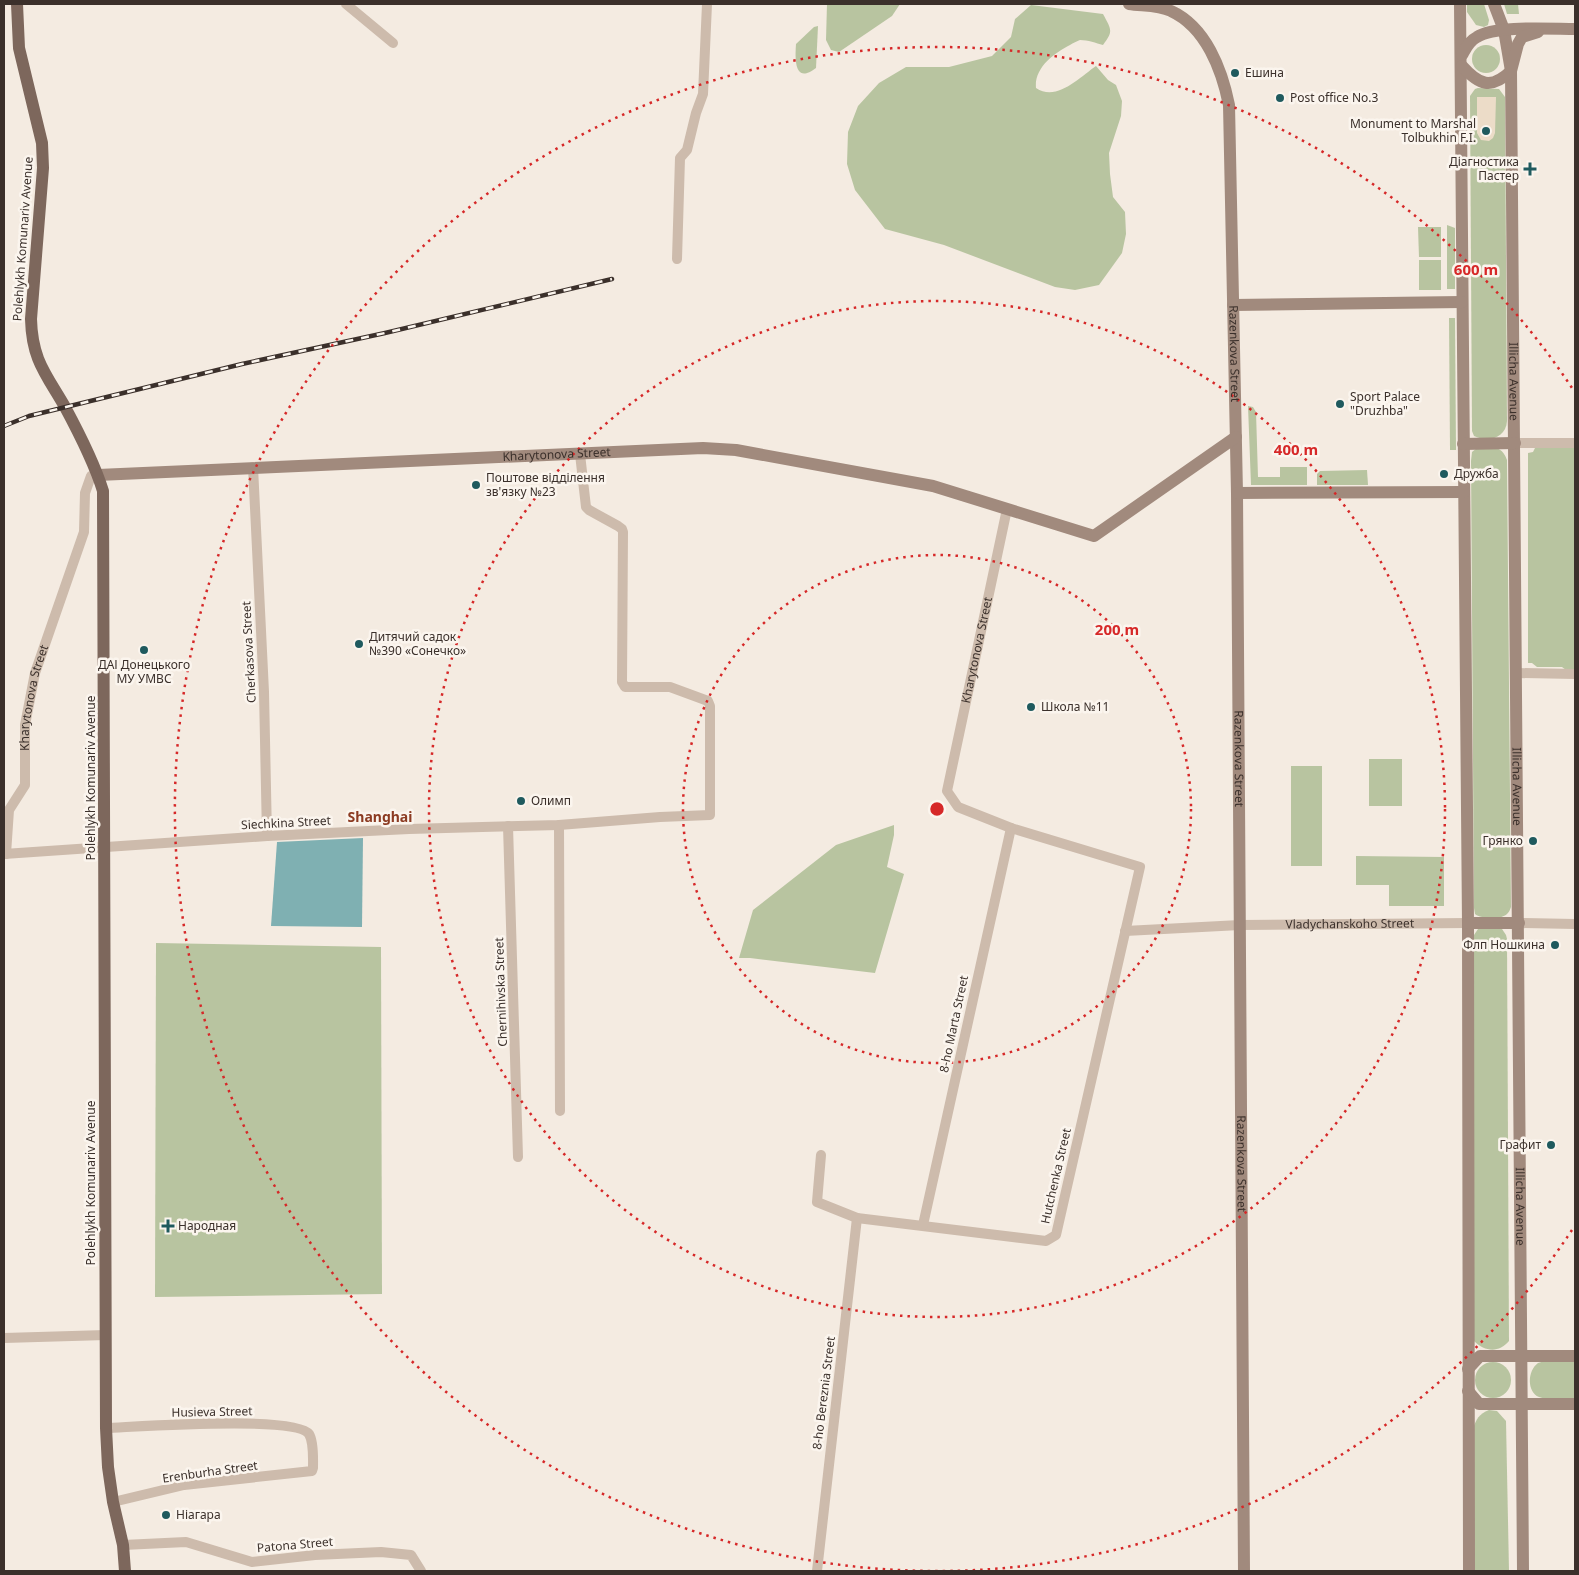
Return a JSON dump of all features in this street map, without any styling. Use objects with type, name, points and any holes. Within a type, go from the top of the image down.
[{"type":"main road","name":"Polehlykh Komunariv Avenue","points":[[17,4],[18,48],[42,143],[43,168],[31,319],[34,350],[44,374],[65,408],[98,474],[103,491],[106,1428],[108,1467],[113,1502],[123,1545],[125,1571]]},
{"type":"street","points":[[346,4],[393,43]]},
{"type":"street","points":[[677,258],[680,158],[687,150],[703,94],[707,4]]},
{"type":"street","name":"Razenkova Street","points":[[1129,4],[1172,11],[1190,24],[1216,60],[1225,83],[1230,104],[1237,492],[1244,1571]]},
{"type":"street","points":[[1460,4],[1462,60],[1462,302],[1468,923],[1469,1571]]},
{"type":"street","name":"Illicha Avenue","points":[[1494,4],[1504,30],[1512,71],[1523,1571]]},
{"type":"street","points":[[1462,60],[1474,79],[1489,83],[1503,78],[1512,71],[1518,44],[1522,37],[1548,29]]},
{"type":"street","points":[[1462,60],[1468,43],[1478,36],[1504,30],[1575,29]]},
{"type":"street","points":[[1234,305],[1462,302]]},
{"type":"street","name":"Kharytonova Street","points":[[5,854],[9,810],[25,785],[25,725],[35,672],[84,532],[85,493],[91,476],[98,474],[703,448],[736,450],[933,486],[1094,536],[1236,438]]},
{"type":"street","points":[[1463,444],[1575,443]]},
{"type":"street","name":"Siechkina Street","points":[[5,854],[44,853],[267,836],[508,826],[559,826],[660,817],[710,815],[710,706],[708,701],[670,687],[631,687],[625,686],[622,682],[623,532],[622,528],[586,507],[580,454]]},
{"type":"street","name":"Cherkasova Street","points":[[253,467],[264,692],[267,836]]},
{"type":"street","points":[[1237,492],[1464,492]]},
{"type":"street","name":"Kharytonova Street","points":[[1007,509],[947,791],[958,806],[1011,828]]},
{"type":"street","points":[[1517,673],[1575,674]]},
{"type":"street","name":"Chernihivska Street","points":[[508,826],[518,1157]]},
{"type":"street","points":[[559,826],[560,1111]]},
{"type":"street","name":"Hutchenka Street","points":[[821,1155],[817,1202],[857,1218],[1046,1241],[1056,1235],[1140,866],[1011,828]]},
{"type":"street","name":"8-ho Marta Street","points":[[923,1225],[1011,828]]},
{"type":"street","name":"Vladychanskoho Street","points":[[1126,930],[1240,925],[1575,924]]},
{"type":"street","name":"8-ho Bereznia Street","points":[[817,1571],[857,1218]]},
{"type":"street","points":[[4,1338],[106,1335]]},
{"type":"street","points":[[1468,1370],[1480,1356],[1575,1356]]},
{"type":"street","points":[[1468,1392],[1479,1404],[1575,1404]]},
{"type":"street","name":"Husieva Street","points":[[106,1428],[243,1422],[299,1428],[308,1433],[311,1439],[312,1471]]},
{"type":"street","name":"Erenburha Street","points":[[113,1502],[184,1486],[312,1471]]},
{"type":"street","name":"Patona Street","points":[[123,1545],[186,1542],[252,1562],[315,1555],[382,1552],[412,1555],[420,1571]]},
{"type":"green space","points":[[827,4],[900,4],[892,16],[839,52],[831,50],[826,40]]},
{"type":"green space","points":[[1467,4],[1484,4],[1489,20],[1488,25],[1484,27],[1476,25],[1467,12]]},
{"type":"green space","points":[[1504,4],[1518,4],[1519,14],[1507,14]]},
{"type":"green space","points":[[1031,5],[1103,14],[1110,30],[1109,36],[1103,45],[1080,40],[1052,57],[1038,74],[1036,88],[1044,92],[1060,90],[1096,66],[1108,80],[1116,85],[1122,101],[1121,116],[1109,153],[1113,197],[1125,212],[1126,234],[1122,253],[1099,285],[1075,290],[1055,287],[944,245],[885,229],[855,190],[847,164],[848,132],[858,106],[879,83],[906,67],[949,67],[992,56],[1011,37],[1015,19]]},
{"type":"green space","points":[[818,26],[816,68],[803,74],[797,68],[796,44],[814,27]]},
{"type":"green space","points":[[1486,45],[1496,49],[1500,59],[1496,69],[1486,73],[1476,69],[1472,59],[1476,49]]},
{"type":"green space","points":[[1478,88],[1499,89],[1505,97],[1507,421],[1503,432],[1490,439],[1474,436],[1472,431],[1470,96]]},
{"type":"green space","points":[[1447,225],[1455,228],[1455,289],[1447,289]]},
{"type":"green space","points":[[1418,227],[1441,227],[1441,257],[1419,257]]},
{"type":"green space","points":[[1419,260],[1441,260],[1441,290],[1419,290]]},
{"type":"green space","points":[[1449,318],[1455,318],[1456,450],[1450,450]]},
{"type":"green space","points":[[1248,406],[1253,407],[1256,412],[1258,477],[1280,477],[1280,467],[1307,467],[1307,485],[1251,485]]},
{"type":"green space","points":[[1575,447],[1575,672],[1562,667],[1537,667],[1532,663],[1528,663],[1528,453],[1533,452],[1535,448]]},
{"type":"green space","points":[[1477,448],[1499,449],[1507,460],[1511,907],[1504,916],[1491,918],[1478,916],[1475,914],[1474,908],[1471,461],[1472,452]]},
{"type":"green space","points":[[1367,470],[1368,485],[1317,485],[1317,474],[1320,471]]},
{"type":"green space","points":[[1369,759],[1402,759],[1402,806],[1369,806]]},
{"type":"green space","points":[[1291,766],[1322,766],[1322,866],[1291,866]]},
{"type":"green space","points":[[894,825],[894,835],[887,867],[904,874],[875,973],[739,958],[753,910],[836,845]]},
{"type":"green space","points":[[1356,856],[1444,857],[1444,906],[1389,906],[1389,885],[1356,885]]},
{"type":"green space","points":[[1478,929],[1502,929],[1507,939],[1509,1341],[1501,1348],[1492,1350],[1478,1345],[1474,1341],[1474,935]]},
{"type":"green space","points":[[156,943],[381,947],[382,1294],[155,1297]]},
{"type":"green space","points":[[1545,1361],[1575,1361],[1575,1399],[1548,1399],[1539,1397],[1532,1391],[1530,1376],[1532,1371],[1538,1363]]},
{"type":"green space","points":[[1493,1362],[1500,1363],[1506,1367],[1510,1373],[1510,1387],[1506,1393],[1500,1397],[1493,1398],[1486,1397],[1480,1393],[1476,1387],[1475,1380],[1476,1373],[1480,1367],[1486,1363]]},
{"type":"green space","points":[[1489,1410],[1497,1411],[1506,1421],[1509,1571],[1474,1571],[1473,1429],[1478,1417]]},
{"type":"shaded area","points":[[1477,97],[1496,97],[1495,133],[1489,141],[1481,140],[1477,133]]},
{"type":"water","points":[[363,838],[362,927],[271,926],[277,842]]},
{"type":"railway","points":[[4,426],[29,416],[242,364],[385,333],[612,279]]},
{"type":"place","name":"Ешина","points":[[1235,73]]},
{"type":"place","name":"Post office No.3","points":[[1280,98]]},
{"type":"place","name":"Monument to Marshal Tolbukhin F.I.","points":[[1486,131]]},
{"type":"place","name":"Діагностика Пастер","points":[[1530,169]]},
{"type":"place","name":"Sport Palace \"Druzhba\"","points":[[1340,404]]},
{"type":"place","name":"Дружба","points":[[1444,474]]},
{"type":"place","name":"Поштове відділення зв'язку №23","points":[[476,485]]},
{"type":"place","name":"Дитячий садок №390 «Сонечко»","points":[[359,644]]},
{"type":"place","name":"ДАІ Донецького МУ УМВС","points":[[144,650]]},
{"type":"place","name":"Школа №11","points":[[1031,707]]},
{"type":"place","name":"Олимп","points":[[521,801]]},
{"type":"place","name":"Грянко","points":[[1533,841]]},
{"type":"place","name":"Флп Ношкина","points":[[1555,945]]},
{"type":"place","name":"Графит","points":[[1551,1145]]},
{"type":"place","name":"Народная","points":[[168,1226]]},
{"type":"place","name":"Ніагара","points":[[166,1515]]},
{"type":"district","name":"Shanghai","points":[[380,817]]}]
